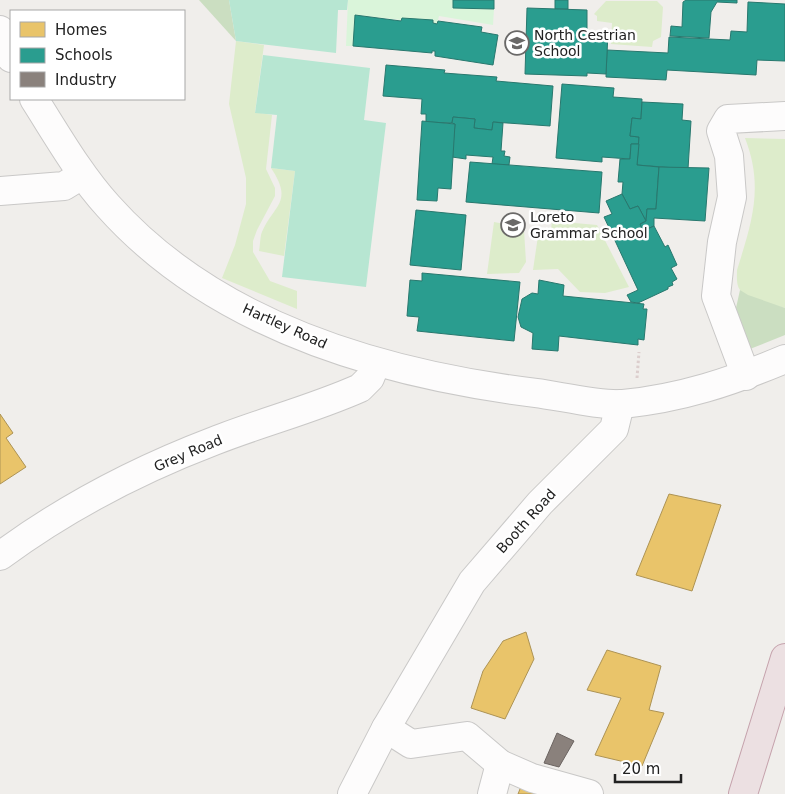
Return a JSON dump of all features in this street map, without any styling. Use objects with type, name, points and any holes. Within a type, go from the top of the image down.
[{"type":"highway","points":[[743,794],[785,658]]},
{"type":"street","points":[[0,30],[10,55]]},
{"type":"street","name":"Hartley Road","points":[[35,100],[82,175],[108,207],[136,234],[173,265],[220,296],[308,339],[376,363],[491,388],[620,404]]},
{"type":"street","points":[[746,376],[716,296],[722,242],[732,197],[729,156],[721,131],[728,119],[785,116]]},
{"type":"street","points":[[0,191],[64,186],[82,175]]},
{"type":"street","points":[[620,404],[692,393],[746,376],[785,359]]},
{"type":"street","name":"Grey Road","points":[[0,556],[62,515],[127,478],[212,442],[360,388],[370,378],[376,363]]},
{"type":"street","name":"Booth Road","points":[[352,794],[386,728],[472,582],[540,503],[614,429],[620,404]]},
{"type":"street","points":[[386,728],[411,744],[467,736],[500,764],[532,778],[588,794]]},
{"type":"street","points":[[492,794],[500,764]]},
{"type":"green space","points":[[199,0],[229,0],[236,41]]},
{"type":"green space","points":[[229,0],[348,0],[347,10],[338,10],[336,53],[236,41]]},
{"type":"green space","points":[[348,0],[453,0],[494,9],[493,25],[439,16],[437,24],[356,15],[353,46],[346,46]]},
{"type":"green space","points":[[606,1],[657,1],[663,7],[661,37],[653,41],[652,47],[611,44],[612,23],[597,21],[597,16],[594,14]]},
{"type":"green space","points":[[236,41],[264,45],[255,112],[272,115],[266,169],[275,188],[275,196],[257,230],[253,241],[253,252],[270,281],[297,291],[297,309],[222,278],[235,245],[246,204],[246,178],[229,104]]},
{"type":"green space","points":[[263,55],[370,68],[364,120],[386,123],[366,287],[282,277],[295,171],[271,168],[277,115],[255,113]]},
{"type":"green space","points":[[745,138],[785,139],[785,308],[748,296],[738,286],[737,270],[751,220],[755,189],[751,156]]},
{"type":"green space","points":[[271,168],[295,171],[284,256],[259,251],[261,235],[281,197],[278,180]]},
{"type":"green space","points":[[552,221],[597,225],[629,287],[605,293],[580,292],[558,269],[533,270],[538,236],[553,237],[553,231],[551,230]]},
{"type":"green space","points":[[494,222],[510,225],[510,230],[524,230],[526,262],[519,273],[487,274]]},
{"type":"green space","points":[[740,290],[748,295],[785,308],[785,335],[750,349],[736,308]]},
{"type":"building: Homes","points":[[0,414],[13,433],[6,438],[26,467],[0,484]]},
{"type":"building: Homes","points":[[669,494],[721,505],[692,591],[636,575]]},
{"type":"building: Homes","points":[[526,632],[534,659],[505,719],[471,708],[483,671],[503,641]]},
{"type":"building: Homes","points":[[607,650],[661,666],[649,710],[664,713],[642,766],[595,755],[621,698],[587,690]]},
{"type":"building: Homes","points":[[522,784],[542,794],[518,794]]},
{"type":"building: Schools","points":[[453,0],[494,0],[494,9],[453,8]]},
{"type":"building: Schools","points":[[555,0],[568,0],[568,9],[555,9]]},
{"type":"building: Schools","points":[[686,0],[737,0],[737,3],[717,2],[711,12],[709,38],[670,36],[671,26],[682,27],[683,2]]},
{"type":"building: Schools","points":[[748,2],[785,4],[785,61],[757,60],[756,75],[667,70],[666,80],[606,77],[607,50],[668,53],[669,37],[730,40],[731,31],[747,32]]},
{"type":"building: Schools","points":[[527,8],[587,10],[587,32],[608,33],[606,74],[587,73],[587,76],[525,74]]},
{"type":"building: Schools","points":[[355,15],[401,21],[402,18],[433,20],[433,23],[437,24],[438,21],[482,27],[481,32],[498,35],[493,65],[435,56],[435,51],[432,51],[432,53],[353,46]]},
{"type":"building: Schools","points":[[386,65],[445,70],[444,73],[497,77],[496,81],[553,86],[550,126],[493,122],[492,130],[474,128],[475,119],[453,117],[452,123],[426,122],[426,114],[421,114],[422,99],[383,96]]},
{"type":"building: Schools","points":[[562,84],[614,88],[613,97],[642,99],[641,119],[632,118],[630,136],[639,137],[639,144],[631,144],[630,159],[602,157],[602,162],[556,158]]},
{"type":"building: Schools","points":[[642,102],[683,104],[682,120],[691,121],[688,169],[637,165],[639,137],[630,136],[632,118],[641,119]]},
{"type":"building: Schools","points":[[453,117],[475,119],[474,128],[492,130],[493,122],[503,123],[501,151],[505,151],[504,156],[510,157],[509,165],[492,164],[493,157],[466,155],[466,159],[452,157],[455,124],[452,123]]},
{"type":"building: Schools","points":[[422,121],[455,124],[451,189],[438,188],[437,201],[417,200]]},
{"type":"building: Schools","points":[[631,144],[639,144],[637,165],[659,167],[656,209],[647,209],[646,221],[638,206],[630,209],[622,194],[623,182],[618,182],[620,159],[630,159]]},
{"type":"building: Schools","points":[[470,162],[602,172],[599,213],[466,202]]},
{"type":"building: Schools","points":[[659,167],[709,168],[705,221],[654,218],[654,226],[643,231],[640,224],[646,221],[647,209],[656,209]]},
{"type":"building: Schools","points":[[622,194],[630,209],[638,206],[646,221],[640,224],[643,231],[654,226],[665,247],[668,245],[677,265],[671,268],[677,279],[672,282],[673,285],[638,303],[631,302],[627,295],[638,290],[604,217],[612,214],[606,201]]},
{"type":"building: Schools","points":[[416,210],[466,215],[461,270],[410,265]]},
{"type":"building: Schools","points":[[422,273],[520,282],[514,341],[417,331],[419,317],[407,316],[410,280],[422,281]]},
{"type":"building: Schools","points":[[539,280],[564,285],[563,296],[644,304],[643,309],[647,309],[644,340],[638,339],[638,345],[559,336],[558,351],[532,349],[533,333],[521,327],[518,317],[522,299],[532,293],[538,294]]},
{"type":"building: Industry","points":[[557,733],[574,741],[559,767],[544,763]]},
{"type":"place","name":"North Cestrian School","points":[[517,43]]},
{"type":"place","name":"Loreto Grammar School","points":[[513,225]]}]
